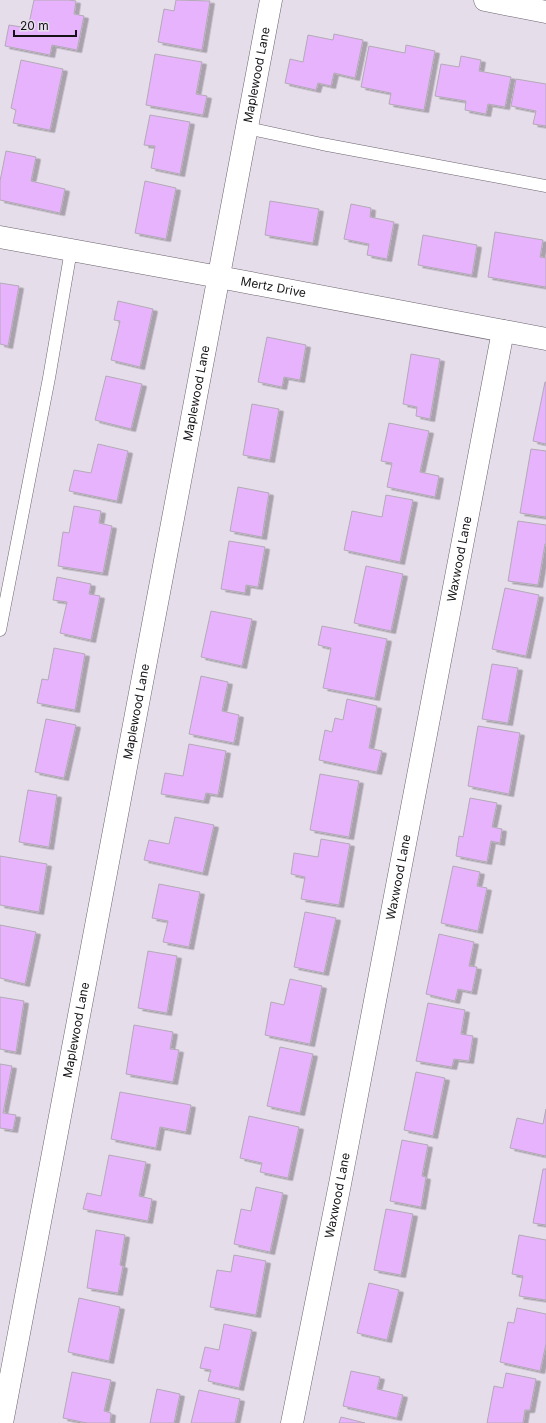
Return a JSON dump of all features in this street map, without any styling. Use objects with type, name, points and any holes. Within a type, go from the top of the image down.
[{"type":"street","name":"Maplewood Lane","points":[[2,1423],[271,0]]},
{"type":"street","points":[[485,0],[546,12]]},
{"type":"street","name":"Mertz Drive","points":[[0,237],[546,339]]},
{"type":"street","name":"Waxwood Lane","points":[[292,1423],[340,1184],[503,331]]},
{"type":"lane","points":[[247,128],[330,146],[546,186]]},
{"type":"lane","points":[[0,630],[49,378],[71,250]]},
{"type":"building","points":[[34,0],[76,1],[74,14],[84,16],[77,50],[52,45],[50,55],[5,46],[9,25],[28,28]]},
{"type":"building","points":[[176,0],[210,1],[202,50],[158,42],[164,9],[174,11]]},
{"type":"building","points":[[334,34],[363,40],[355,78],[334,73],[331,86],[318,83],[316,90],[285,83],[290,59],[303,62],[308,35],[333,40]]},
{"type":"building","points":[[406,45],[435,51],[424,110],[389,104],[391,93],[361,87],[369,46],[405,53]]},
{"type":"building","points":[[155,54],[202,62],[196,94],[207,96],[203,115],[146,105]]},
{"type":"building","points":[[461,56],[481,60],[479,71],[511,77],[505,107],[488,104],[486,114],[465,110],[466,101],[435,96],[441,64],[459,67]]},
{"type":"building","points":[[21,60],[63,69],[50,130],[13,123],[16,110],[11,108]]},
{"type":"building","points":[[516,79],[546,84],[546,126],[533,124],[536,111],[511,106]]},
{"type":"building","points":[[150,115],[190,122],[180,174],[151,168],[155,146],[144,145]]},
{"type":"building","points":[[6,151],[36,157],[31,181],[65,189],[60,213],[0,200],[0,181]]},
{"type":"building","points":[[145,181],[176,188],[166,239],[135,233]]},
{"type":"building","points":[[270,201],[319,209],[313,243],[265,235]]},
{"type":"building","points":[[351,204],[371,208],[370,217],[394,222],[387,259],[367,255],[369,244],[344,239]]},
{"type":"building","points":[[495,232],[543,240],[540,257],[546,258],[546,287],[488,277]]},
{"type":"building","points":[[423,235],[477,245],[472,275],[418,265]]},
{"type":"building","points":[[0,283],[19,286],[8,346],[0,344]]},
{"type":"building","points":[[118,301],[153,309],[140,367],[111,360],[120,321],[114,320]]},
{"type":"building","points":[[267,337],[306,345],[300,380],[284,377],[282,387],[258,382]]},
{"type":"building","points":[[411,354],[440,359],[430,419],[416,416],[417,407],[403,404]]},
{"type":"building","points":[[106,376],[142,384],[131,429],[95,420]]},
{"type":"building","points":[[546,382],[546,444],[533,441]]},
{"type":"building","points":[[252,404],[279,409],[270,460],[243,455]]},
{"type":"building","points":[[389,423],[429,431],[420,472],[439,476],[435,497],[387,487],[392,463],[381,461]]},
{"type":"building","points":[[98,444],[128,451],[117,501],[69,491],[74,470],[91,473]]},
{"type":"building","points":[[531,449],[546,451],[546,517],[520,513]]},
{"type":"building","points":[[238,487],[269,493],[262,537],[230,531]]},
{"type":"building","points":[[386,495],[413,500],[400,562],[344,550],[352,511],[382,517]]},
{"type":"building","points":[[74,506],[101,511],[99,523],[112,526],[103,573],[58,566],[63,532],[69,533]]},
{"type":"building","points":[[518,521],[546,525],[546,544],[538,585],[508,581]]},
{"type":"building","points":[[229,541],[265,547],[258,587],[246,585],[245,593],[221,589]]},
{"type":"building","points":[[366,566],[403,574],[391,631],[354,623]]},
{"type":"building","points":[[57,577],[91,584],[89,594],[100,596],[91,640],[60,633],[67,602],[53,600]]},
{"type":"building","points":[[505,588],[539,595],[526,656],[492,649]]},
{"type":"building","points":[[211,611],[252,619],[242,666],[201,657]]},
{"type":"building","points":[[322,626],[387,639],[375,698],[323,688],[331,648],[318,645]]},
{"type":"building","points":[[54,648],[85,654],[75,710],[37,703],[42,679],[48,680]]},
{"type":"building","points":[[492,664],[518,668],[508,723],[482,719]]},
{"type":"building","points":[[201,676],[228,682],[222,711],[239,715],[234,743],[189,734]]},
{"type":"building","points":[[347,699],[377,706],[369,748],[382,751],[377,772],[319,760],[325,730],[332,732],[335,718],[343,720]]},
{"type":"building","points":[[46,719],[76,725],[64,778],[35,772]]},
{"type":"building","points":[[478,726],[520,733],[509,794],[468,786]]},
{"type":"building","points":[[189,744],[226,751],[218,795],[206,793],[204,801],[161,794],[165,773],[183,776]]},
{"type":"building","points":[[320,774],[359,781],[349,837],[310,830]]},
{"type":"building","points":[[28,790],[57,795],[49,847],[19,842]]},
{"type":"building","points":[[470,798],[497,803],[492,827],[502,829],[500,843],[491,841],[487,862],[456,856],[459,836],[463,837]]},
{"type":"building","points":[[175,817],[214,825],[203,873],[144,860],[149,840],[169,844]]},
{"type":"building","points":[[321,839],[350,844],[339,905],[301,899],[305,877],[291,874],[294,853],[318,857]]},
{"type":"building","points":[[0,856],[47,864],[39,912],[0,905]]},
{"type":"building","points":[[453,866],[480,872],[477,886],[487,888],[478,931],[441,923]]},
{"type":"building","points":[[159,884],[200,892],[189,947],[163,942],[168,921],[152,918]]},
{"type":"building","points":[[305,912],[336,918],[324,973],[294,967]]},
{"type":"building","points":[[0,925],[36,932],[25,984],[0,978]]},
{"type":"building","points":[[439,934],[474,942],[469,966],[477,967],[472,992],[458,989],[455,1001],[426,994]]},
{"type":"building","points":[[148,951],[177,956],[167,1013],[138,1008]]},
{"type":"building","points":[[290,979],[322,986],[310,1044],[265,1035],[271,1002],[284,1005]]},
{"type":"building","points":[[0,997],[24,1001],[16,1052],[0,1049]]},
{"type":"building","points":[[428,1003],[465,1010],[461,1034],[473,1036],[469,1061],[454,1059],[452,1067],[416,1061]]},
{"type":"building","points":[[134,1025],[173,1032],[170,1049],[179,1050],[173,1082],[126,1074]]},
{"type":"building","points":[[280,1047],[313,1054],[300,1113],[267,1106]]},
{"type":"building","points":[[0,1064],[12,1066],[3,1113],[16,1115],[13,1130],[0,1128]]},
{"type":"building","points":[[416,1072],[445,1078],[433,1136],[404,1130]]},
{"type":"building","points":[[120,1092],[191,1105],[186,1132],[160,1127],[156,1148],[111,1139]]},
{"type":"building","points":[[546,1109],[546,1156],[510,1148],[517,1118],[543,1124]]},
{"type":"building","points":[[249,1116],[299,1127],[288,1178],[260,1172],[262,1163],[240,1158]]},
{"type":"building","points":[[402,1140],[428,1145],[422,1176],[426,1177],[421,1207],[390,1201]]},
{"type":"building","points":[[109,1155],[146,1162],[139,1196],[152,1199],[148,1221],[83,1209],[87,1193],[101,1196]]},
{"type":"building","points":[[543,1169],[546,1169],[546,1225],[533,1223]]},
{"type":"building","points":[[256,1187],[283,1193],[270,1252],[234,1244],[241,1209],[251,1211]]},
{"type":"building","points":[[386,1209],[413,1214],[401,1275],[374,1270]]},
{"type":"building","points":[[96,1230],[125,1235],[120,1265],[123,1266],[118,1293],[87,1288]]},
{"type":"building","points":[[519,1235],[546,1240],[546,1300],[519,1296],[523,1276],[512,1274]]},
{"type":"building","points":[[234,1255],[266,1261],[256,1315],[210,1307],[217,1270],[231,1272]]},
{"type":"building","points":[[369,1283],[399,1290],[387,1340],[357,1333]]},
{"type":"building","points":[[79,1298],[120,1307],[109,1361],[68,1352]]},
{"type":"building","points":[[517,1308],[546,1314],[546,1344],[540,1371],[500,1362],[508,1322],[514,1323]]},
{"type":"building","points":[[224,1324],[252,1330],[239,1388],[208,1381],[211,1370],[200,1368],[205,1347],[219,1350]]},
{"type":"building","points":[[351,1371],[380,1377],[377,1389],[403,1395],[397,1418],[343,1406]]},
{"type":"building","points":[[72,1372],[111,1380],[104,1411],[111,1413],[110,1423],[87,1423],[63,1418]]},
{"type":"building","points":[[506,1373],[536,1379],[530,1410],[525,1410],[523,1423],[487,1423],[494,1386],[503,1388]]},
{"type":"building","points":[[157,1389],[180,1394],[174,1423],[150,1423]]},
{"type":"building","points":[[199,1390],[240,1399],[235,1423],[191,1423]]},
{"type":"building","points":[[341,1417],[365,1423],[339,1423]]}]
